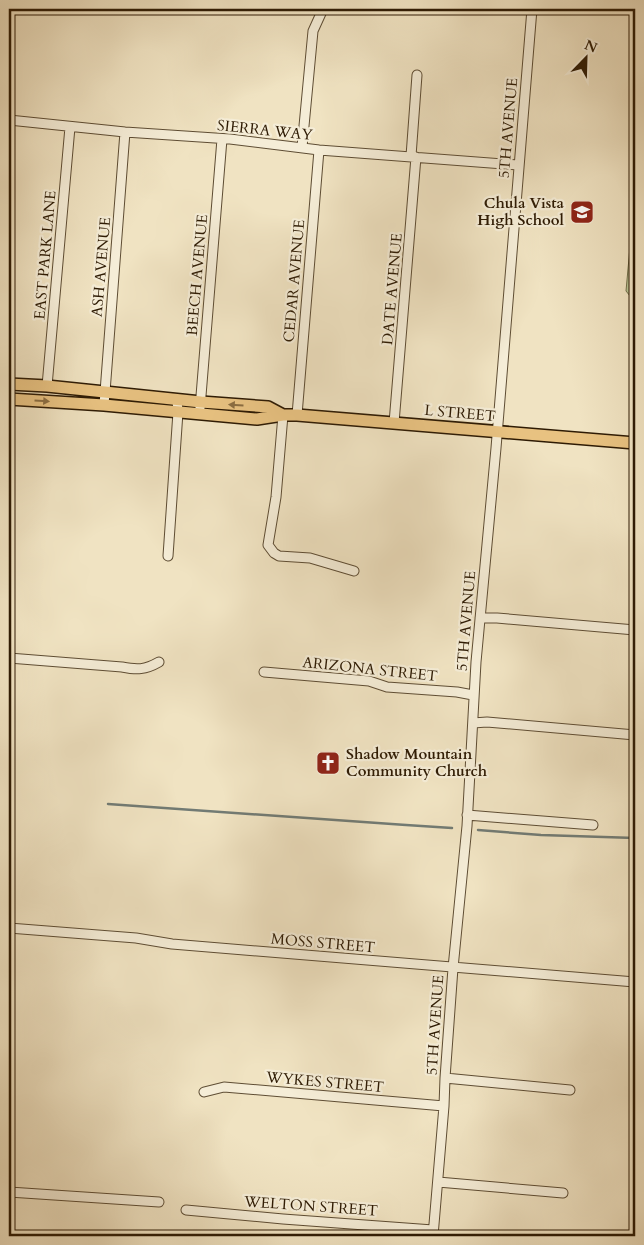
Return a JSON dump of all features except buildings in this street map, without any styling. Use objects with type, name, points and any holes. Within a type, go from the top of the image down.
[{"type":"main road","name":"L STREET","points":[[9,384],[47,386],[177,400],[200,408]]},
{"type":"main road","name":"L STREET","points":[[9,399],[178,412],[200,408],[268,407],[283,415],[635,443]]},
{"type":"street","points":[[302,147],[313,31],[323,9]]},
{"type":"street","name":"5TH AVENUE","points":[[433,1233],[453,968],[468,815],[480,618],[532,9]]},
{"type":"street","name":"DATE AVENUE","points":[[394,423],[414,157],[417,75]]},
{"type":"street","name":"SIERRA WAY","points":[[9,120],[125,132],[222,139],[319,150],[518,165]]},
{"type":"street","name":"EAST PARK LANE","points":[[47,386],[70,127]]},
{"type":"street","name":"ASH AVENUE","points":[[104,405],[125,132]]},
{"type":"street","name":"BEECH AVENUE","points":[[200,408],[222,139]]},
{"type":"street","name":"CEDAR AVENUE","points":[[297,415],[319,150]]},
{"type":"street","points":[[168,556],[178,412],[177,400]]},
{"type":"street","points":[[283,415],[276,496],[268,545],[279,556],[310,558],[354,571]]},
{"type":"street","points":[[480,618],[635,630]]},
{"type":"street","points":[[9,658],[122,667],[135,670],[150,668],[159,662]]},
{"type":"street","name":"ARIZONA STREET","points":[[264,672],[369,681],[387,686],[474,695]]},
{"type":"street","points":[[473,723],[487,722],[635,735]]},
{"type":"street","points":[[468,815],[592,825]]},
{"type":"street","name":"MOSS STREET","points":[[9,928],[136,938],[172,944],[635,982]]},
{"type":"street","points":[[445,1078],[570,1090]]},
{"type":"street","name":"WYKES STREET","points":[[204,1092],[224,1087],[444,1106]]},
{"type":"street","points":[[438,1182],[563,1193]]},
{"type":"street","points":[[9,1192],[159,1202]]},
{"type":"street","name":"WELTON STREET","points":[[186,1210],[433,1233]]},
{"type":"green space","points":[[635,201],[635,302],[626,291]]},
{"type":"waterway","points":[[108,804],[452,828]]},
{"type":"waterway","points":[[478,830],[541,835],[635,838]]},
{"type":"place","name":"Chula Vista High School","points":[[582,212]]},
{"type":"place","name":"Shadow Mountain Community Church","points":[[328,763]]}]
